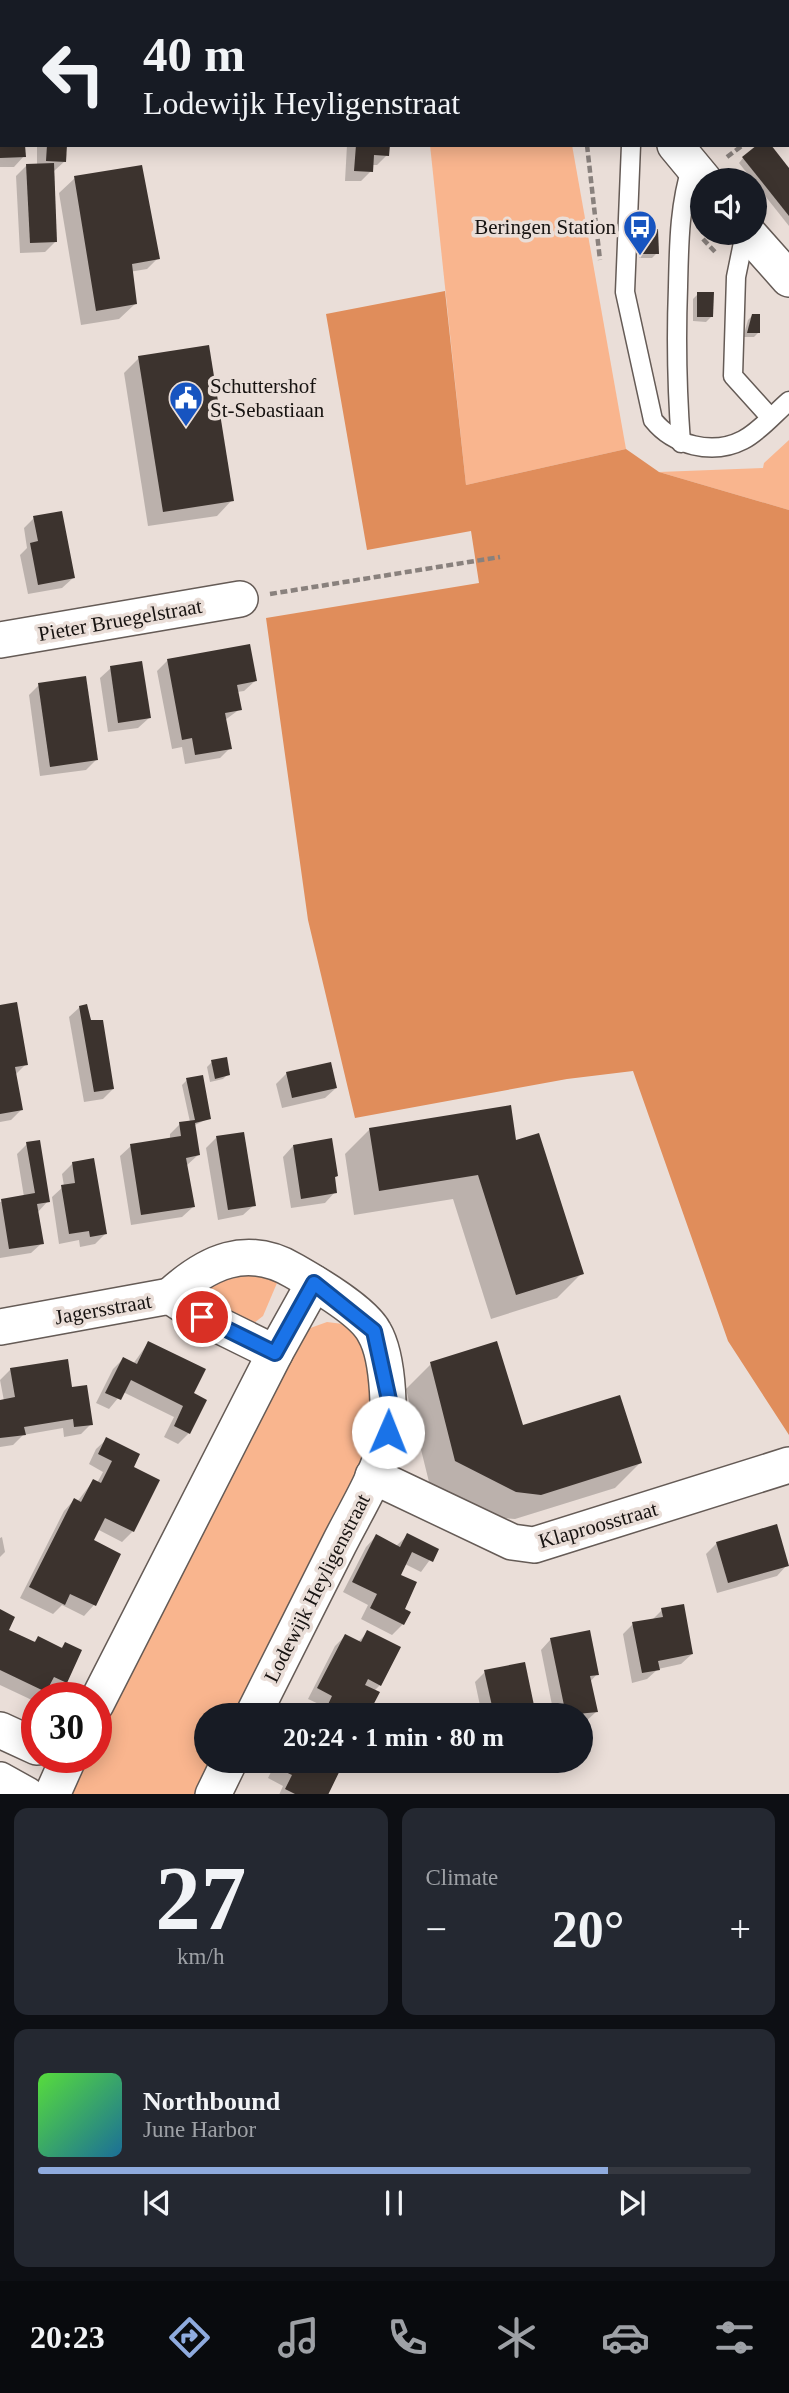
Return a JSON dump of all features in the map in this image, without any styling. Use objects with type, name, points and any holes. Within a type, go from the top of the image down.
[{"type":"street","points":[[757,245],[789,279]]},
{"type":"street","name":"Pieter Bruegelstraat","points":[[0,640],[240,599]]},
{"type":"street","name":"Lodewijk Heyligenstraat","points":[[170,1296],[202,1268],[240,1256],[282,1264],[314,1283],[374,1331],[389,1400],[383,1452],[259,1703]]},
{"type":"street","points":[[107,1682],[275,1353],[314,1283]]},
{"type":"street","name":"Jagersstraat","points":[[0,1327],[170,1296],[202,1317],[275,1353]]},
{"type":"street","name":"Klaproosstraat","points":[[373,1476],[512,1542],[534,1545],[789,1465]]},
{"type":"street","points":[[0,1730],[21,1739]]},
{"type":"street","points":[[52,1794],[55,1773]]},
{"type":"street","points":[[213,1794],[224,1773]]},
{"type":"street","points":[[0,1780],[27,1794]]},
{"type":"lane","points":[[631,147],[625,292],[653,420],[664,435],[681,443],[730,445],[744,440],[789,401]]},
{"type":"lane","points":[[681,443],[676,369],[679,223],[690,164]]},
{"type":"lane","points":[[742,245],[736,277],[733,376],[770,417]]},
{"type":"path","points":[[240,599],[500,557]]},
{"type":"shaded area","points":[[430,147],[572,147],[626,449],[466,485]]},
{"type":"shaded area","points":[[445,291],[466,485],[626,449],[659,472],[789,510],[789,1435],[728,1341],[633,1071],[567,1079],[355,1118],[308,920],[266,618],[479,583],[471,531],[367,550],[326,314]]},
{"type":"shaded area","points":[[789,440],[789,510],[659,472],[763,468],[764,463]]},
{"type":"shaded area","points":[[262,1270],[275,1277],[277,1283],[263,1316],[254,1323],[200,1296],[201,1285]]},
{"type":"shaded area","points":[[327,1322],[343,1324],[362,1337],[380,1424],[245,1703],[194,1703],[194,1773],[210,1773],[200,1794],[69,1794],[79,1773],[112,1773],[112,1707],[294,1339],[302,1331]]},
{"type":"building","points":[[0,147],[25,147],[26,157],[0,158]]},
{"type":"building","points":[[47,147],[67,147],[66,162],[46,161]]},
{"type":"building","points":[[356,147],[390,147],[389,156],[374,155],[373,172],[354,171]]},
{"type":"building","points":[[754,147],[773,147],[789,168],[789,216],[767,188],[767,168],[751,168],[742,157]]},
{"type":"building","points":[[54,163],[57,242],[30,243],[26,164]]},
{"type":"building","points":[[142,165],[160,259],[132,264],[137,304],[96,311],[74,176]]},
{"type":"building","points":[[643,229],[658,229],[659,254],[643,254]]},
{"type":"building","points":[[697,292],[714,292],[713,317],[697,317]]},
{"type":"building","points":[[752,314],[760,314],[760,333],[747,333]]},
{"type":"building","name":"Schuttershof St-Sebastiaan","points":[[209,345],[234,501],[163,512],[138,356]]},
{"type":"building","points":[[62,511],[75,578],[38,585],[30,543],[38,541],[33,516]]},
{"type":"building","points":[[250,644],[257,681],[237,685],[242,710],[225,713],[232,749],[195,755],[192,738],[182,740],[167,659]]},
{"type":"building","points":[[142,661],[151,718],[118,723],[110,666]]},
{"type":"building","points":[[86,676],[98,760],[50,767],[38,683]]},
{"type":"building","points":[[17,1002],[28,1065],[15,1067],[23,1110],[0,1114],[0,1005]]},
{"type":"building","points":[[87,1004],[91,1020],[103,1020],[114,1089],[94,1092],[79,1006]]},
{"type":"building","points":[[227,1057],[230,1075],[215,1079],[211,1060]]},
{"type":"building","points":[[331,1062],[337,1088],[292,1098],[286,1072]]},
{"type":"building","points":[[203,1075],[211,1119],[195,1123],[200,1155],[186,1158],[195,1207],[141,1215],[130,1144],[181,1136],[179,1122],[195,1120],[186,1078]]},
{"type":"building","points":[[511,1105],[516,1140],[539,1133],[584,1274],[516,1295],[478,1175],[379,1191],[369,1128]]},
{"type":"building","points":[[244,1132],[256,1206],[228,1210],[216,1136]]},
{"type":"building","points":[[332,1138],[338,1176],[335,1177],[337,1193],[301,1199],[293,1145]]},
{"type":"building","points":[[40,1140],[50,1202],[37,1204],[44,1244],[9,1249],[1,1199],[35,1193],[26,1142]]},
{"type":"building","points":[[94,1158],[107,1234],[90,1237],[89,1231],[69,1234],[61,1185],[75,1183],[72,1162]]},
{"type":"building","points":[[148,1341],[206,1369],[194,1393],[207,1400],[190,1434],[174,1426],[183,1406],[131,1380],[121,1400],[105,1393],[123,1357],[137,1364]]},
{"type":"building","points":[[497,1341],[523,1425],[620,1395],[642,1463],[541,1495],[516,1492],[455,1461],[430,1362]]},
{"type":"building","points":[[68,1359],[72,1387],[87,1385],[93,1425],[74,1427],[73,1419],[24,1427],[26,1435],[0,1438],[0,1400],[15,1397],[10,1368]]},
{"type":"building","points":[[106,1437],[140,1454],[134,1467],[160,1480],[134,1532],[105,1518],[94,1540],[121,1554],[96,1606],[70,1594],[65,1605],[29,1587],[74,1498],[81,1502],[93,1479],[101,1483],[112,1461],[98,1454]]},
{"type":"building","points":[[777,1524],[789,1566],[728,1583],[716,1542]]},
{"type":"building","points":[[407,1533],[439,1549],[433,1562],[412,1552],[401,1575],[417,1582],[405,1609],[411,1612],[404,1625],[370,1608],[377,1594],[352,1582],[376,1534],[400,1547]]},
{"type":"building","points":[[684,1604],[693,1654],[658,1661],[660,1670],[642,1673],[632,1622],[663,1617],[661,1608]]},
{"type":"building","points":[[0,1609],[15,1617],[9,1630],[35,1642],[38,1636],[62,1648],[65,1642],[82,1650],[67,1682],[54,1677],[51,1682],[25,1682],[0,1670]]},
{"type":"building","points":[[367,1630],[401,1647],[381,1686],[368,1679],[365,1685],[380,1692],[374,1703],[329,1703],[332,1696],[317,1688],[345,1634],[361,1642]]},
{"type":"building","points":[[590,1630],[599,1675],[590,1676],[598,1712],[593,1712],[593,1703],[564,1703],[550,1638]]},
{"type":"building","points":[[525,1662],[534,1703],[491,1703],[484,1670]]},
{"type":"building","points":[[288,1773],[339,1773],[328,1794],[295,1794],[285,1789],[292,1775]]},
{"type":"place","name":"Beringen Station","points":[[640,257]]},
{"type":"place","name":"Schuttershof St-Sebastiaan","points":[[186,428]]},
{"type":"route","points":[[202,1317],[275,1353],[314,1283],[360,1317],[374,1331],[389,1400],[388,1432]]}]
